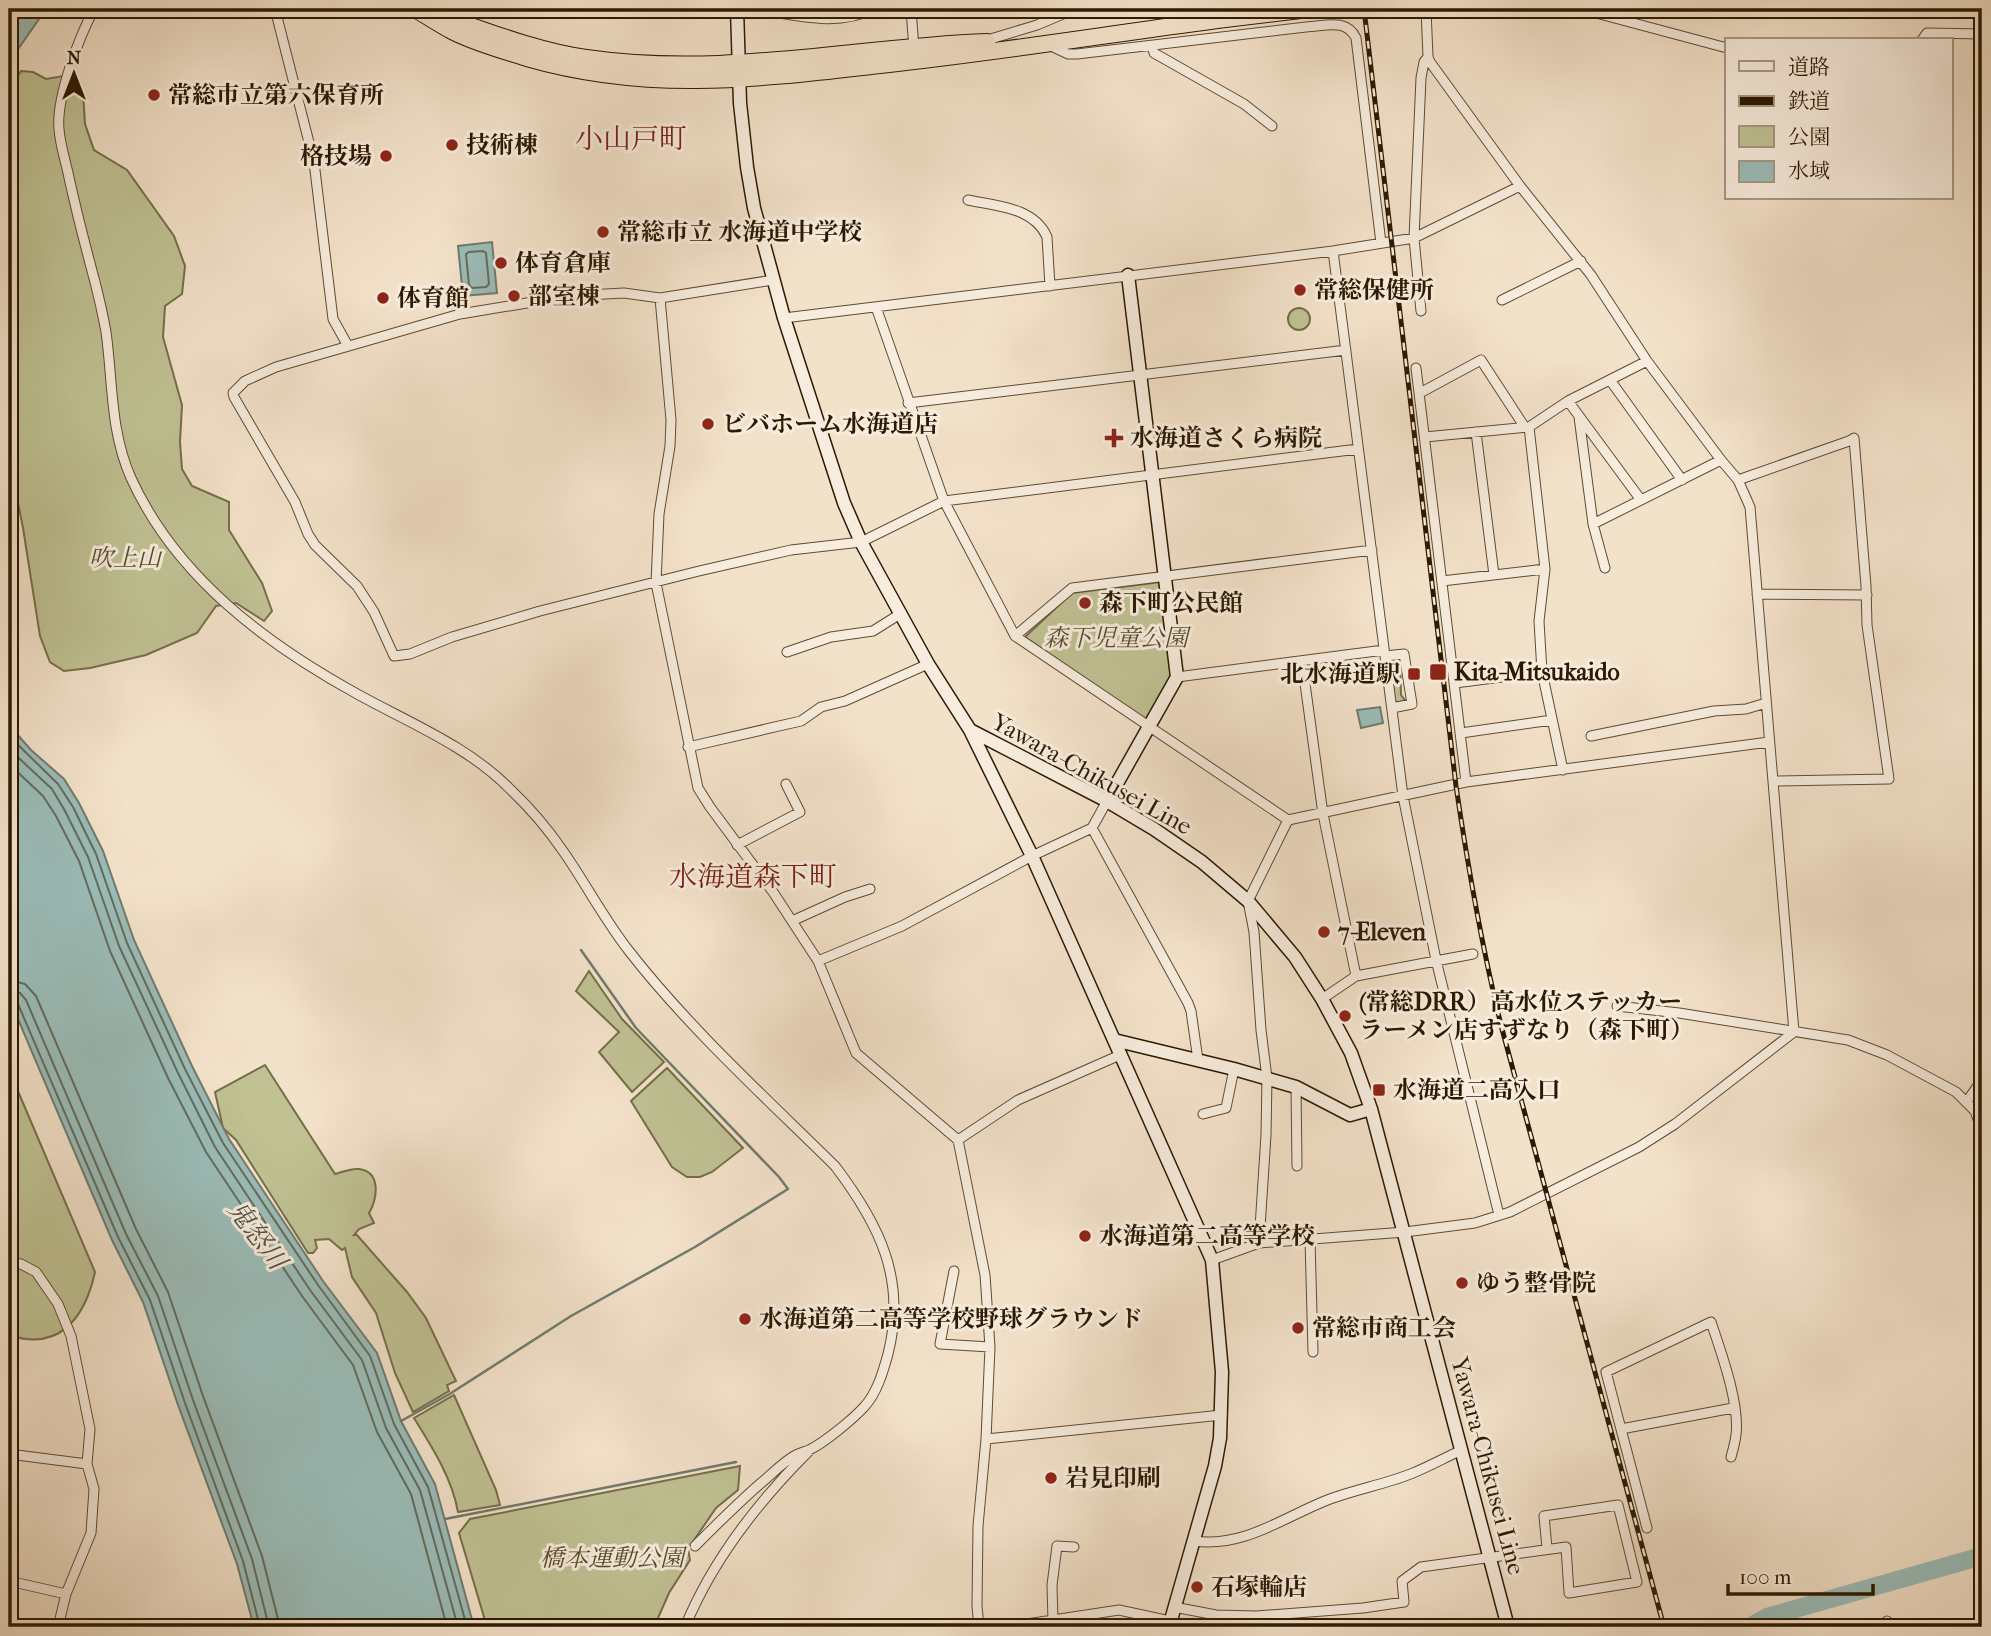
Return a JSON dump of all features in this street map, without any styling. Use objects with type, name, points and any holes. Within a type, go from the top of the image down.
[{"type":"highway","points":[[415,9],[453,32],[495,48],[560,67],[629,78],[680,81],[740,72],[1044,43],[1306,9]]},
{"type":"highway","points":[[421,9],[528,46],[575,56],[740,72]]},
{"type":"highway","points":[[914,54],[971,43],[1069,40]]},
{"type":"main road","name":"Yawara-Chikusei Line","points":[[737,9],[740,103],[752,194],[784,318],[840,491],[861,542],[900,614],[970,730],[1107,801],[1178,845],[1248,901],[1295,957],[1322,999],[1350,1053],[1371,1110],[1508,1627]]},
{"type":"main road","points":[[1107,801],[1177,677],[1128,275]]},
{"type":"main road","points":[[970,730],[1032,856],[1212,1260],[1218,1319],[1222,1415],[1215,1466],[1169,1624]]},
{"type":"main road","points":[[1114,1040],[1296,1087],[1350,1115],[1371,1110]]},
{"type":"street","points":[[94,9],[82,31],[71,67],[58,127],[76,212],[100,302],[106,334],[111,405],[120,445],[131,478],[165,540],[234,612],[278,645],[359,695],[448,743],[507,785],[564,852],[607,921],[668,999],[835,1166],[855,1192],[881,1240],[894,1282],[895,1314],[883,1372],[874,1393],[864,1407],[810,1450],[785,1475],[741,1530],[715,1569],[685,1627]]},
{"type":"street","points":[[280,9],[277,17],[314,162],[333,319],[348,346]]},
{"type":"street","points":[[753,9],[811,17],[873,9]]},
{"type":"street","points":[[911,9],[914,54]]},
{"type":"street","points":[[971,43],[1000,38],[1070,11],[1084,9]]},
{"type":"street","points":[[1306,9],[1306,27]]},
{"type":"street","points":[[1420,311],[1413,238],[1421,78],[1427,57],[1426,11],[1453,9]]},
{"type":"street","points":[[1581,9],[1725,47]]},
{"type":"street","points":[[1044,43],[1068,54],[1077,54],[1306,27],[1344,25],[1351,29],[1356,38],[1381,243]]},
{"type":"street","points":[[1923,38],[1927,33],[1982,34]]},
{"type":"street","points":[[1152,46],[1154,53],[1244,104],[1272,126]]},
{"type":"street","points":[[1427,57],[1453,97],[1520,186],[1581,261],[1647,361],[1738,480],[1750,507],[1794,1032]]},
{"type":"street","points":[[784,318],[1333,251],[1413,238],[1520,186]]},
{"type":"street","points":[[968,200],[1026,213],[1044,231],[1047,237],[1050,286]]},
{"type":"street","points":[[1333,251],[1403,796],[1436,960],[1500,1215]]},
{"type":"street","points":[[1502,300],[1581,261]]},
{"type":"street","points":[[773,280],[660,298],[615,293],[569,296],[460,314],[276,367],[245,381],[233,393],[295,502],[308,534],[315,545],[356,586],[373,612],[394,656],[540,611],[762,556],[861,542],[944,501],[1358,449]]},
{"type":"street","points":[[660,298],[671,420],[670,446],[659,514],[656,583],[698,788],[737,845],[774,892],[818,961],[856,1053],[958,1140],[985,1275],[990,1347],[986,1439],[978,1526],[979,1627]]},
{"type":"street","points":[[876,307],[944,501],[1014,636],[1288,820],[1466,782],[1769,741]]},
{"type":"street","points":[[908,403],[1346,350]]},
{"type":"street","points":[[1420,393],[1481,360],[1526,426],[1545,569],[1539,621],[1542,672],[1563,769]]},
{"type":"street","points":[[1425,437],[1526,426],[1568,401],[1647,361]]},
{"type":"street","points":[[1416,368],[1466,782]]},
{"type":"street","points":[[1610,380],[1682,480]]},
{"type":"street","points":[[1568,401],[1641,500]]},
{"type":"street","points":[[1579,418],[1593,524],[1605,568]]},
{"type":"street","points":[[1476,432],[1494,575]]},
{"type":"street","points":[[1738,480],[1854,438],[1867,625],[1889,779],[1773,781]]},
{"type":"street","points":[[1593,524],[1721,460]]},
{"type":"street","points":[[1014,636],[1072,588],[1372,550]]},
{"type":"street","points":[[1442,581],[1545,569]]},
{"type":"street","points":[[1757,594],[1867,595]]},
{"type":"street","points":[[787,652],[831,637],[873,631],[900,614]]},
{"type":"street","points":[[1177,677],[1385,653],[1404,654],[1412,704],[1392,708]]},
{"type":"street","points":[[1303,662],[1323,814],[1356,976]]},
{"type":"street","points":[[688,747],[801,721],[821,707],[845,701],[929,664]]},
{"type":"street","points":[[1455,683],[1542,672]]},
{"type":"street","points":[[1591,736],[1714,711],[1746,709],[1766,703]]},
{"type":"street","points":[[1461,733],[1552,720]]},
{"type":"street","points":[[737,845],[800,813],[786,784]]},
{"type":"street","points":[[818,961],[902,926],[1032,856],[1092,828],[1107,801]]},
{"type":"street","points":[[1259,1243],[1267,1078],[1254,932],[1248,901],[1288,820]]},
{"type":"street","points":[[1092,828],[1188,1003],[1198,1060]]},
{"type":"street","points":[[792,921],[870,889]]},
{"type":"street","points":[[1322,999],[1356,976],[1473,954]]},
{"type":"street","points":[[1617,1006],[1679,1013],[1848,1040],[1868,1046],[1945,1086],[1966,1101],[1976,1111],[1982,1130]]},
{"type":"street","points":[[1212,1260],[1259,1243],[1405,1232],[1475,1223],[1510,1212],[1639,1147],[1675,1124],[1794,1032]]},
{"type":"street","points":[[958,1140],[1018,1100],[1120,1055]]},
{"type":"street","points":[[1203,1114],[1226,1108],[1234,1069]]},
{"type":"street","points":[[1966,1101],[1982,1080]]},
{"type":"street","points":[[1296,1087],[1297,1166]]},
{"type":"street","points":[[1982,1198],[1982,1213]]},
{"type":"street","points":[[1310,1239],[1313,1352]]},
{"type":"street","points":[[9,1263],[21,1264],[36,1272],[58,1304],[71,1336],[90,1429],[87,1464],[94,1489],[91,1534],[66,1594],[58,1627]]},
{"type":"street","points":[[954,1271],[940,1344],[990,1347]]},
{"type":"street","points":[[1647,1528],[1606,1372],[1711,1322],[1725,1363],[1734,1408],[1736,1435],[1731,1457]]},
{"type":"street","points":[[1621,1429],[1734,1408]]},
{"type":"street","points":[[986,1439],[1222,1415]]},
{"type":"street","points":[[695,1546],[729,1511],[781,1466],[796,1454],[810,1450]]},
{"type":"street","points":[[1194,1541],[1226,1542],[1254,1535],[1306,1508],[1412,1473],[1462,1450]]},
{"type":"street","points":[[9,1454],[87,1464]]},
{"type":"street","points":[[1174,1607],[1216,1615],[1256,1616],[1363,1608],[1404,1601],[1402,1581],[1421,1567],[1547,1548],[1566,1547],[1569,1593],[1637,1582],[1618,1505],[1544,1516],[1547,1548]]},
{"type":"street","points":[[1054,1621],[1052,1585],[1056,1546],[1074,1547]]},
{"type":"street","points":[[9,1581],[66,1594]]},
{"type":"street","points":[[1007,1627],[1119,1610],[1169,1624]]},
{"type":"green space","name":"吹上山","points":[[21,71],[33,72],[46,79],[75,74],[83,93],[85,124],[94,150],[127,170],[174,236],[185,266],[182,294],[165,306],[163,337],[182,405],[182,469],[192,486],[229,502],[229,530],[262,583],[272,611],[264,621],[236,603],[216,606],[197,633],[146,655],[64,671],[50,662],[40,636],[9,457],[9,89]]},
{"type":"green space","points":[[1295,308],[1303,308],[1310,315],[1310,323],[1303,330],[1295,330],[1288,323],[1288,315]]},
{"type":"green space","name":"森下児童公園","points":[[1161,582],[1172,675],[1146,720],[1025,637],[1072,593]]},
{"type":"green space","points":[[1395,660],[1400,663],[1401,695],[1405,700],[1398,703],[1395,701],[1390,664]]},
{"type":"green space","points":[[589,971],[622,1019],[664,1062],[632,1092],[599,1052],[619,1032],[576,991]]},
{"type":"green space","points":[[265,1065],[335,1174],[359,1169],[371,1175],[374,1181],[374,1201],[369,1213],[374,1223],[359,1229],[354,1235],[357,1235],[407,1292],[426,1318],[456,1381],[447,1385],[449,1391],[413,1412],[395,1373],[376,1313],[352,1277],[345,1248],[342,1250],[329,1239],[315,1240],[317,1248],[313,1253],[308,1253],[236,1140],[223,1128],[215,1092]]},
{"type":"green space","points":[[667,1068],[743,1148],[712,1172],[700,1177],[687,1177],[672,1167],[631,1101]]},
{"type":"green space","points":[[9,1070],[95,1272],[77,1317],[56,1335],[42,1339],[9,1335]]},
{"type":"green space","points":[[454,1395],[500,1505],[458,1512],[446,1475],[414,1418]]},
{"type":"green space","name":"橋本運動公園","points":[[740,1466],[738,1490],[716,1508],[688,1549],[690,1560],[669,1593],[654,1627],[487,1627],[459,1533],[470,1519]]},
{"type":"water","points":[[9,9],[46,9],[9,62]]},
{"type":"water","points":[[492,242],[497,293],[463,296],[458,246]]},
{"type":"water","points":[[1380,707],[1383,723],[1361,728],[1357,710]]},
{"type":"water","name":"鬼怒川","points":[[9,725],[31,750],[64,779],[79,803],[103,851],[134,940],[229,1139],[323,1281],[377,1353],[401,1421],[435,1484],[474,1627],[254,1627],[237,1564],[143,1302],[112,1240],[9,998]]},
{"type":"waterway","points":[[401,1421],[448,1395],[571,1316],[695,1247],[788,1189],[636,1028],[581,950]]},
{"type":"waterway","points":[[445,1519],[736,1462]]},
{"type":"waterway","points":[[1749,1627],[1767,1617],[1982,1556]]},
{"type":"railway","points":[[1364,9],[1456,786],[1476,908],[1502,1029],[1664,1627]]},
{"type":"place","name":"常総市立第六保育所","points":[[154,95]]},
{"type":"place","name":"技術棟","points":[[452,145]]},
{"type":"place","name":"格技場","points":[[386,156]]},
{"type":"place","name":"常総市立 水海道中学校","points":[[603,232]]},
{"type":"place","name":"体育倉庫","points":[[501,263]]},
{"type":"place","name":"常総保健所","points":[[1300,290]]},
{"type":"place","name":"部室棟","points":[[514,296]]},
{"type":"place","name":"体育館","points":[[383,298]]},
{"type":"place","name":"ビバホーム水海道店","points":[[708,424]]},
{"type":"place","name":"水海道さくら病院","points":[[1114,438]]},
{"type":"place","name":"森下町公民館","points":[[1085,603]]},
{"type":"place","name":"Kita-Mitsukaido","points":[[1438,672]]},
{"type":"place","name":"北水海道駅","points":[[1414,674]]},
{"type":"place","name":"7-Eleven","points":[[1324,932]]},
{"type":"place","name":"(常総DRR）高水位ステッカー ラーメン店すずなり（森下町）","points":[[1345,1016]]},
{"type":"place","name":"水海道二高入口","points":[[1379,1090]]},
{"type":"place","name":"水海道第二高等学校","points":[[1085,1236]]},
{"type":"place","name":"ゆう整骨院","points":[[1462,1283]]},
{"type":"place","name":"水海道第二高等学校野球グラウンド","points":[[745,1319]]},
{"type":"place","name":"常総市商工会","points":[[1298,1328]]},
{"type":"place","name":"岩見印刷","points":[[1051,1478]]},
{"type":"place","name":"石塚輪店","points":[[1197,1587]]},
{"type":"district","name":"小山戸町","points":[[631,138]]},
{"type":"district","name":"水海道森下町","points":[[753,876]]}]
